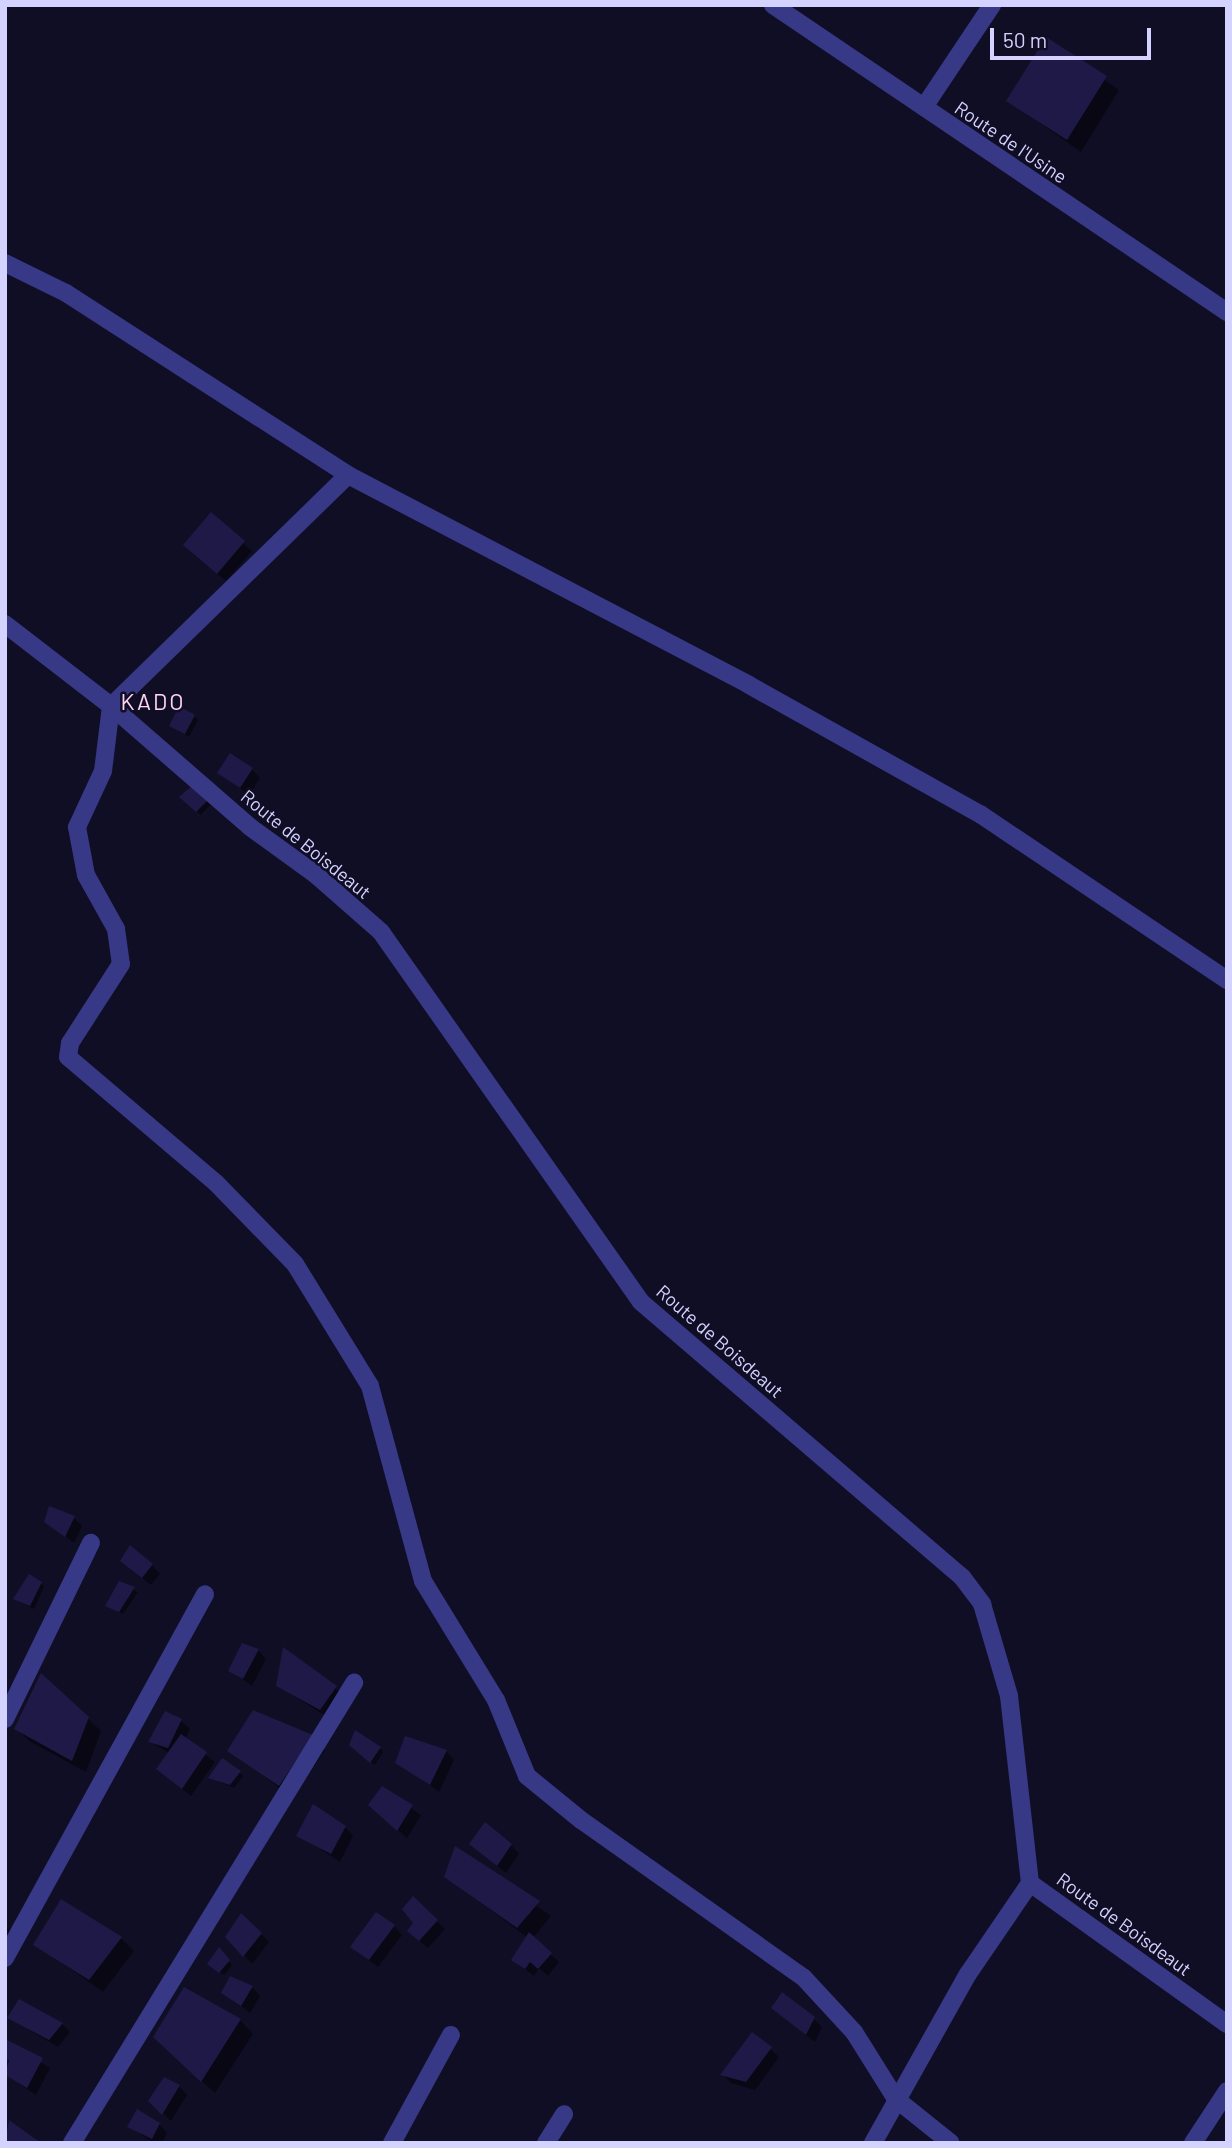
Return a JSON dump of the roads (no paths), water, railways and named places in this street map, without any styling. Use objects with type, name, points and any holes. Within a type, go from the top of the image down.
[{"type":"street","name":"Route de l'Usine","points":[[773,5],[1227,312]]},
{"type":"street","points":[[924,107],[992,5]]},
{"type":"street","points":[[5,263],[66,293],[348,475],[749,685],[980,814],[1227,980]]},
{"type":"street","points":[[348,475],[111,706],[103,771],[77,827],[86,875],[116,929],[121,964],[70,1043],[68,1057],[216,1183],[295,1264],[370,1385],[423,1581],[496,1700],[527,1776],[581,1820],[804,1978],[854,2032],[896,2099],[951,2143]]},
{"type":"street","name":"Route de Boisdeaut","points":[[5,624],[111,706],[250,828],[315,874],[381,932],[641,1301],[962,1577],[982,1604],[1009,1696],[1030,1883],[1227,2024]]},
{"type":"street","points":[[5,1719],[91,1543]]},
{"type":"street","points":[[5,1958],[205,1594]]},
{"type":"street","points":[[72,2143],[354,1683]]},
{"type":"street","points":[[873,2143],[968,1974],[1030,1883]]},
{"type":"street","points":[[392,2143],[450,2035]]},
{"type":"street","points":[[1193,2143],[1227,2091]]},
{"type":"street","points":[[547,2143],[564,2114]]},
{"type":"district","name":"KADO","points":[[153,701]]}]
